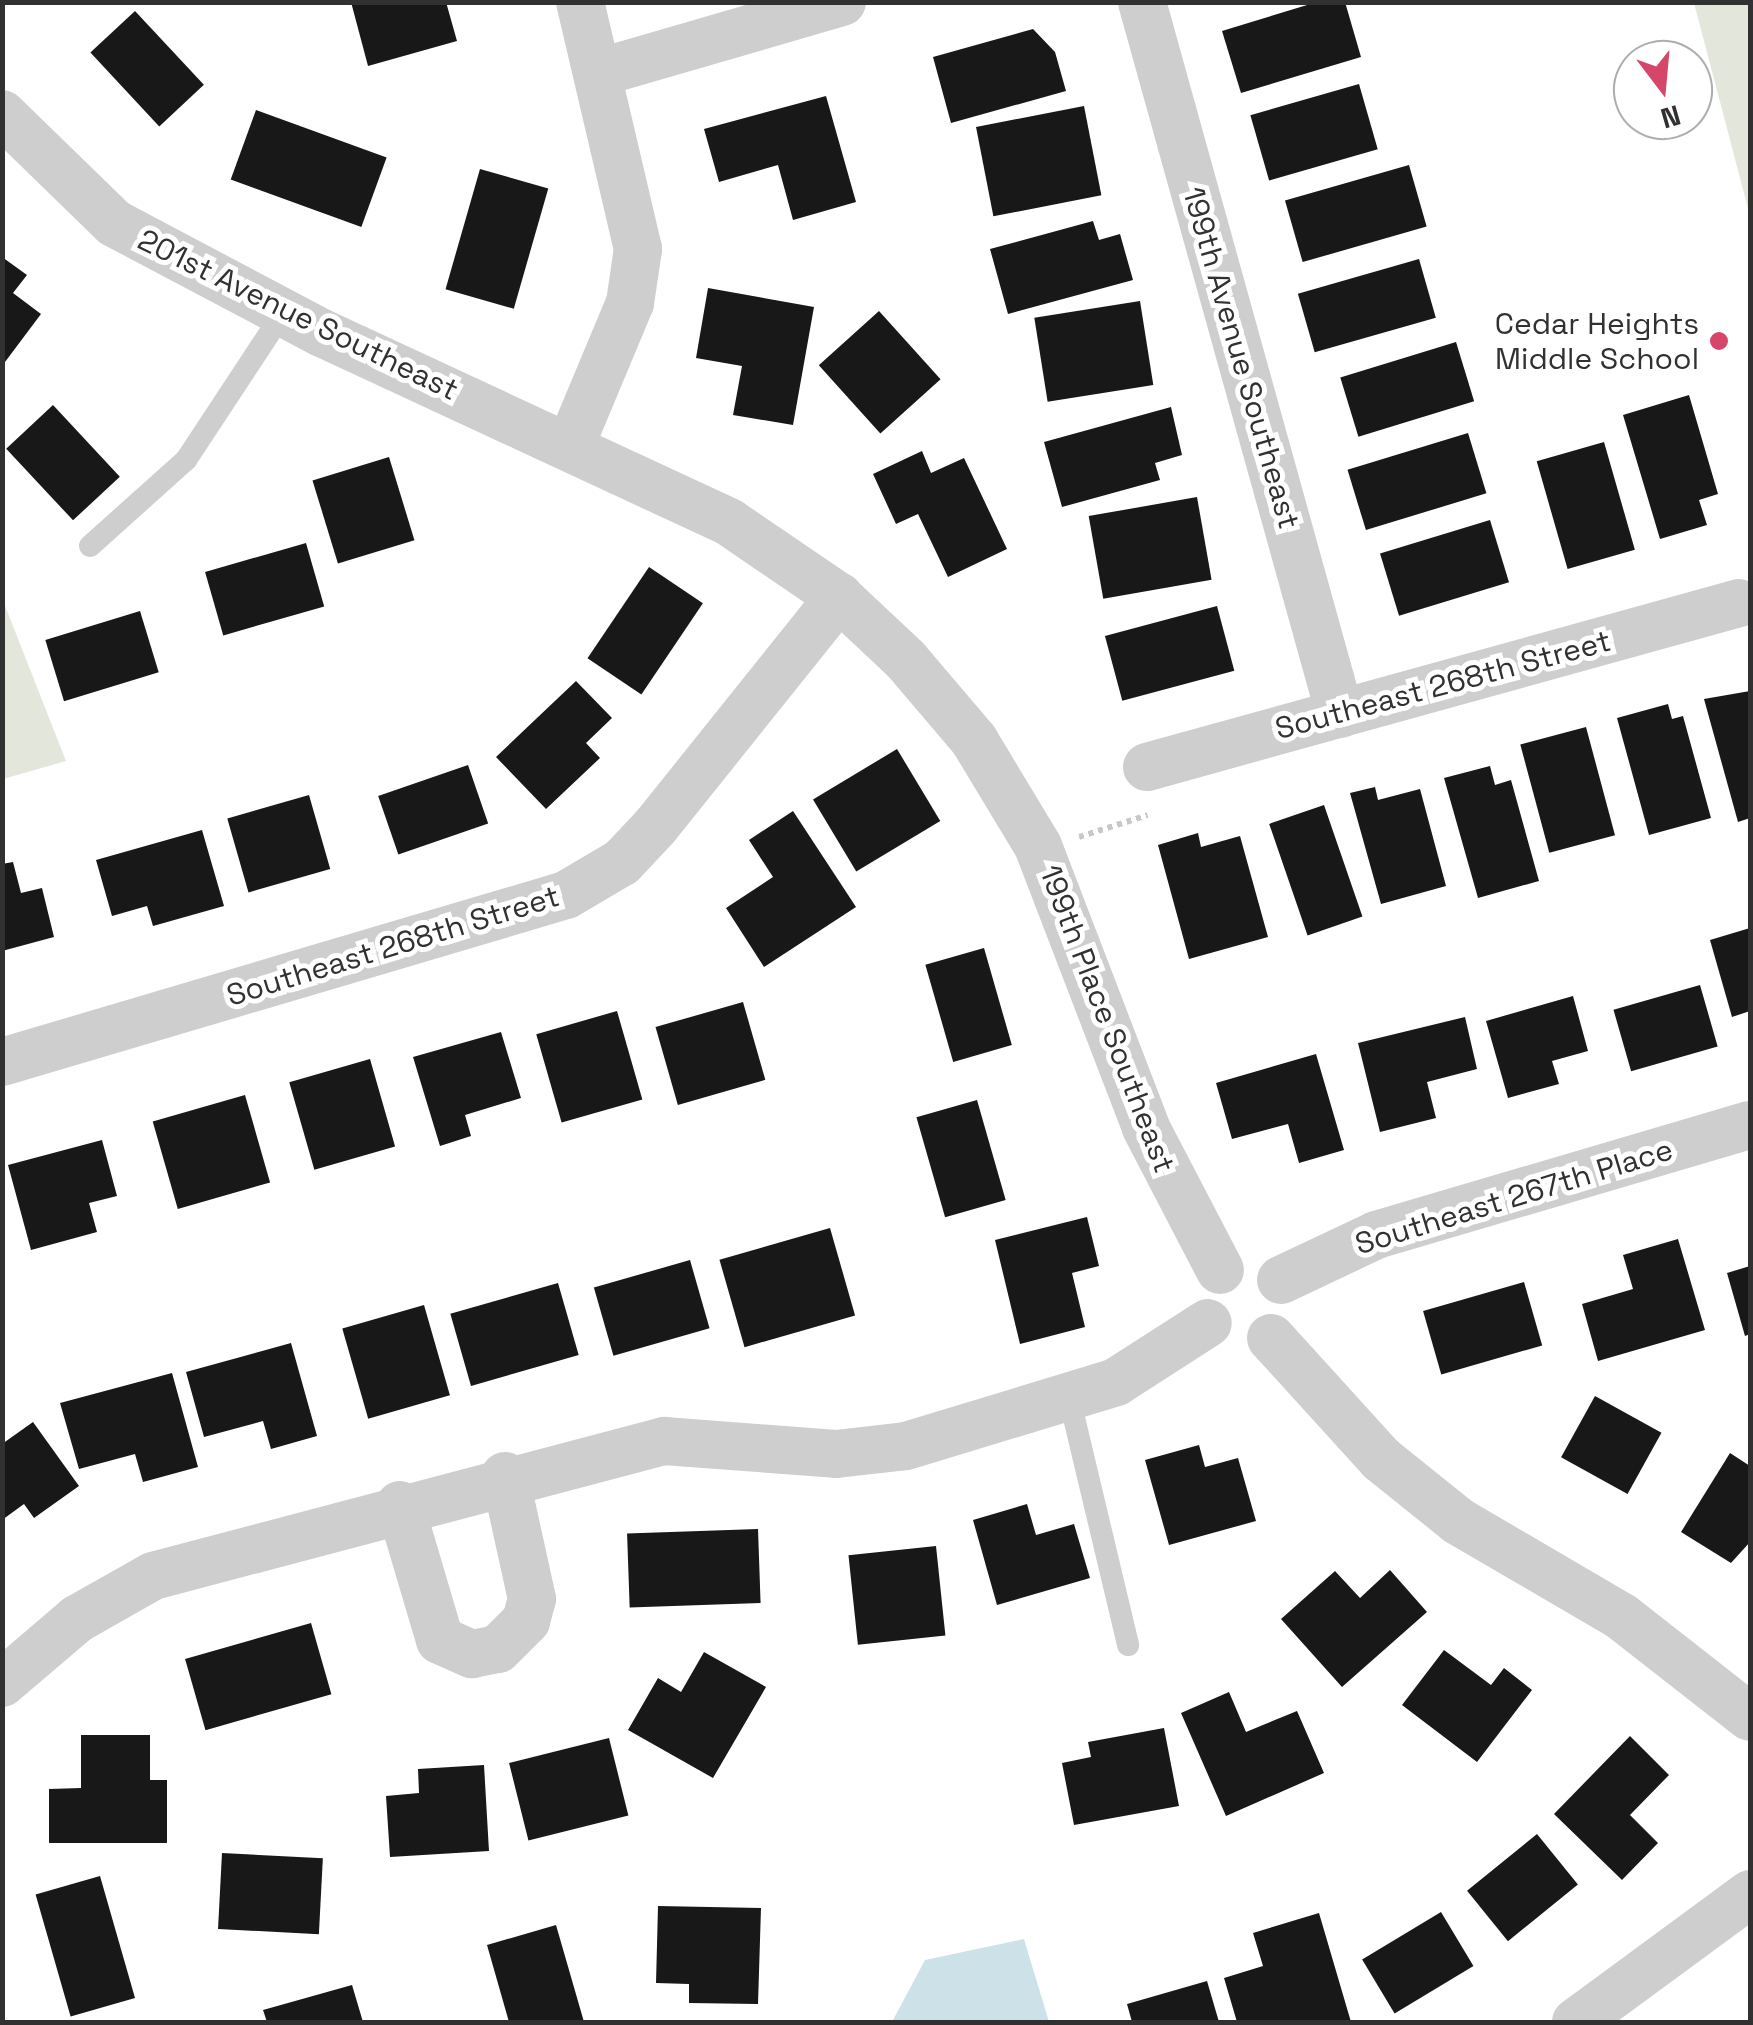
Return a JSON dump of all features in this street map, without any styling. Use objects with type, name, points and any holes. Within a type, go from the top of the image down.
[{"type":"street","points":[[572,444],[630,303],[638,249],[601,72],[580,2]]},
{"type":"street","points":[[601,72],[842,2]]},
{"type":"street","name":"199th Avenue Southeast","points":[[1142,2],[1340,714]]},
{"type":"street","name":"201st Avenue Southeast","points":[[2,114],[114,224],[283,312],[572,444]]},
{"type":"street","name":"199th Place Southeast","points":[[572,444],[729,522],[839,597],[974,740],[1038,846],[1146,1128],[1220,1270]]},
{"type":"street","name":"Southeast 268th Street","points":[[2,1062],[566,895],[622,862],[655,827],[839,597]]},
{"type":"street","name":"Southeast 268th Street","points":[[1147,767],[1739,603]]},
{"type":"street","name":"Southeast 267th Place","points":[[1281,1280],[1376,1235],[1750,1125]]},
{"type":"street","points":[[1252,1261],[1281,1280],[1288,1310],[1271,1338],[1239,1346],[1208,1323],[1204,1297],[1220,1270],[1252,1261]]},
{"type":"street","points":[[2,1683],[77,1619],[153,1576],[505,1476],[664,1440],[836,1454],[887,1449],[1070,1400],[1208,1323]]},
{"type":"street","points":[[1271,1338],[1381,1459],[1458,1521],[1622,1617],[1750,1717]]},
{"type":"street","points":[[400,1505],[440,1640],[472,1654],[498,1648],[526,1621],[532,1599],[505,1476]]},
{"type":"street","points":[[1576,2022],[1750,1894]]},
{"type":"lane","points":[[90,546],[186,460],[283,312]]},
{"type":"lane","points":[[1070,1400],[1128,1645]]},
{"type":"shaded area","points":[[1694,3],[1750,3],[1750,216],[1713,75],[1713,40],[1704,40]]},
{"type":"shaded area","points":[[2,598],[66,761],[3,779],[2,779]]},
{"type":"water","points":[[1024,1939],[1049,2022],[892,2022],[925,1960]]},
{"type":"building","points":[[351,2],[446,2],[457,41],[368,66]]},
{"type":"building","points":[[1317,2],[1345,2],[1361,57],[1241,93],[1222,31]]},
{"type":"building","points":[[135,11],[204,85],[159,126],[90,53]]},
{"type":"building","points":[[1033,29],[1055,52],[1066,91],[951,123],[933,57]]},
{"type":"building","points":[[1359,84],[1378,149],[1269,181],[1250,115]]},
{"type":"building","points":[[826,96],[856,202],[793,220],[778,165],[719,182],[704,129]]},
{"type":"building","points":[[1084,106],[1101,195],[993,216],[976,127]]},
{"type":"building","points":[[256,110],[387,158],[361,227],[231,180]]},
{"type":"building","points":[[1409,165],[1427,227],[1303,262],[1285,201]]},
{"type":"building","points":[[480,169],[548,189],[514,309],[446,289]]},
{"type":"building","points":[[1093,221],[1099,240],[1120,234],[1133,280],[1008,314],[990,249]]},
{"type":"building","points":[[2,257],[27,275],[13,293],[41,314],[2,366]]},
{"type":"building","points":[[1419,259],[1436,318],[1315,352],[1298,294]]},
{"type":"building","points":[[708,288],[814,307],[793,425],[733,415],[742,366],[696,358]]},
{"type":"building","points":[[1140,301],[1153,385],[1048,402],[1034,318]]},
{"type":"building","points":[[879,311],[941,379],[880,434],[819,365]]},
{"type":"building","points":[[1456,342],[1474,401],[1358,437],[1340,377]]},
{"type":"building","points":[[1689,395],[1718,494],[1699,500],[1707,525],[1660,539],[1623,415]]},
{"type":"building","points":[[53,405],[120,477],[73,520],[6,449]]},
{"type":"building","points":[[1171,407],[1182,455],[1155,463],[1160,480],[1062,507],[1044,442]]},
{"type":"building","points":[[1468,433],[1486,493],[1366,530],[1348,470]]},
{"type":"building","points":[[1604,442],[1635,550],[1568,569],[1537,461]]},
{"type":"building","points":[[922,451],[931,473],[964,458],[1007,549],[948,577],[918,514],[896,524],[873,474]]},
{"type":"building","points":[[389,457],[414,540],[338,564],[312,480]]},
{"type":"building","points":[[1197,497],[1212,580],[1103,599],[1089,516]]},
{"type":"building","points":[[1490,520],[1509,582],[1399,616],[1380,554]]},
{"type":"building","points":[[306,543],[324,606],[223,635],[205,572]]},
{"type":"building","points":[[649,567],[703,603],[641,695],[587,658]]},
{"type":"building","points":[[1217,606],[1234,671],[1122,701],[1105,636]]},
{"type":"building","points":[[140,611],[159,672],[64,701],[45,640]]},
{"type":"building","points":[[576,681],[612,718],[586,743],[600,758],[546,809],[496,757]]},
{"type":"building","points":[[1750,691],[1750,818],[1738,822],[1704,699]]},
{"type":"building","points":[[1668,704],[1672,719],[1683,716],[1711,818],[1649,835],[1617,718]]},
{"type":"building","points":[[1586,727],[1615,835],[1549,853],[1520,745]]},
{"type":"building","points":[[897,749],[940,821],[856,871],[813,799]]},
{"type":"building","points":[[468,765],[488,824],[398,855],[378,796]]},
{"type":"building","points":[[1490,766],[1495,785],[1511,780],[1539,881],[1478,898],[1444,778]]},
{"type":"building","points":[[1375,787],[1378,800],[1420,789],[1446,886],[1381,904],[1350,793]]},
{"type":"building","points":[[309,795],[330,869],[249,892],[227,818]]},
{"type":"building","points":[[1324,805],[1362,917],[1308,935],[1269,824]]},
{"type":"building","points":[[793,811],[856,907],[764,967],[726,908],[773,877],[749,840]]},
{"type":"building","points":[[202,830],[224,906],[153,926],[147,906],[112,916],[96,860]]},
{"type":"building","points":[[1198,833],[1201,847],[1240,836],[1268,937],[1189,959],[1158,845]]},
{"type":"building","points":[[13,862],[21,893],[42,888],[54,937],[2,951],[2,864]]},
{"type":"building","points":[[1750,928],[1750,1011],[1732,1017],[1710,940]]},
{"type":"building","points":[[984,948],[1012,1045],[953,1062],[925,965]]},
{"type":"building","points":[[1700,985],[1718,1047],[1631,1071],[1613,1010]]},
{"type":"building","points":[[1573,996],[1588,1051],[1552,1061],[1559,1084],[1508,1098],[1486,1021]]},
{"type":"building","points":[[743,1002],[765,1080],[678,1105],[656,1027]]},
{"type":"building","points":[[617,1011],[642,1099],[562,1123],[536,1034]]},
{"type":"building","points":[[1465,1017],[1477,1069],[1427,1082],[1436,1118],[1380,1132],[1358,1043]]},
{"type":"building","points":[[501,1032],[521,1098],[465,1115],[471,1136],[440,1146],[413,1057]]},
{"type":"building","points":[[1316,1054],[1344,1150],[1299,1163],[1288,1124],[1232,1139],[1216,1083]]},
{"type":"building","points":[[370,1059],[395,1146],[314,1170],[289,1082]]},
{"type":"building","points":[[245,1095],[270,1182],[178,1209],[153,1121]]},
{"type":"building","points":[[977,1100],[1006,1200],[945,1217],[916,1117]]},
{"type":"building","points":[[102,1140],[117,1196],[89,1203],[97,1232],[31,1250],[8,1165]]},
{"type":"building","points":[[1087,1217],[1099,1266],[1072,1273],[1085,1327],[1020,1344],[995,1240]]},
{"type":"building","points":[[830,1228],[855,1315],[745,1347],[719,1260]]},
{"type":"building","points":[[1678,1239],[1705,1330],[1598,1361],[1582,1304],[1633,1289],[1623,1255]]},
{"type":"building","points":[[690,1260],[710,1328],[613,1356],[594,1288]]},
{"type":"building","points":[[1750,1266],[1750,1334],[1745,1336],[1727,1273]]},
{"type":"building","points":[[1524,1282],[1542,1345],[1441,1374],[1423,1311]]},
{"type":"building","points":[[558,1283],[579,1355],[471,1386],[450,1314]]},
{"type":"building","points":[[424,1305],[450,1395],[368,1419],[342,1328]]},
{"type":"building","points":[[291,1343],[317,1436],[271,1449],[263,1421],[204,1437],[186,1372]]},
{"type":"building","points":[[172,1373],[198,1467],[143,1482],[135,1454],[79,1469],[60,1403]]},
{"type":"building","points":[[1595,1396],[1661,1433],[1628,1494],[1561,1457]]},
{"type":"building","points":[[33,1422],[79,1486],[34,1518],[24,1504],[2,1520],[2,1444]]},
{"type":"building","points":[[1199,1445],[1205,1467],[1238,1458],[1256,1521],[1169,1545],[1145,1460]]},
{"type":"building","points":[[1730,1453],[1750,1466],[1750,1542],[1731,1563],[1681,1532]]},
{"type":"building","points":[[1027,1504],[1036,1535],[1074,1524],[1090,1578],[997,1605],[973,1520]]},
{"type":"building","points":[[758,1529],[761,1603],[630,1608],[627,1534]]},
{"type":"building","points":[[936,1546],[945,1636],[858,1645],[848,1555]]},
{"type":"building","points":[[1390,1570],[1427,1612],[1342,1687],[1281,1619],[1335,1571],[1360,1598]]},
{"type":"building","points":[[311,1623],[331,1694],[205,1730],[185,1659]]},
{"type":"building","points":[[1444,1650],[1491,1685],[1504,1668],[1532,1690],[1477,1762],[1402,1705]]},
{"type":"building","points":[[704,1652],[766,1687],[713,1778],[628,1730],[658,1678],[681,1692]]},
{"type":"building","points":[[1229,1692],[1246,1732],[1297,1711],[1324,1773],[1226,1816],[1181,1713]]},
{"type":"building","points":[[1164,1728],[1179,1806],[1074,1825],[1062,1763],[1091,1757],[1088,1742]]},
{"type":"building","points":[[81,1735],[150,1735],[150,1780],[167,1780],[167,1843],[49,1843],[49,1789],[81,1788]]},
{"type":"building","points":[[1630,1736],[1669,1775],[1630,1815],[1658,1843],[1622,1880],[1554,1814]]},
{"type":"building","points":[[609,1738],[628,1816],[528,1841],[509,1763]]},
{"type":"building","points":[[484,1765],[489,1851],[390,1857],[386,1796],[419,1793],[418,1769]]},
{"type":"building","points":[[1537,1834],[1578,1885],[1508,1941],[1467,1891]]},
{"type":"building","points":[[222,1853],[323,1858],[319,1934],[218,1929]]},
{"type":"building","points":[[100,1876],[135,1998],[71,2017],[36,1894]]},
{"type":"building","points":[[658,1906],[761,1908],[758,2004],[689,2003],[689,1984],[656,1983]]},
{"type":"building","points":[[1441,1912],[1473,1966],[1395,2013],[1362,1959]]},
{"type":"building","points":[[1319,1913],[1351,2022],[1237,2022],[1224,1978],[1263,1966],[1253,1933]]},
{"type":"building","points":[[556,1925],[584,2022],[509,2022],[487,1945]]},
{"type":"building","points":[[1207,1981],[1219,2022],[1132,2022],[1127,2004]]},
{"type":"building","points":[[352,1985],[363,2022],[267,2022],[263,2010]]},
{"type":"place","name":"Cedar Heights Middle School","points":[[1719,341]]}]
